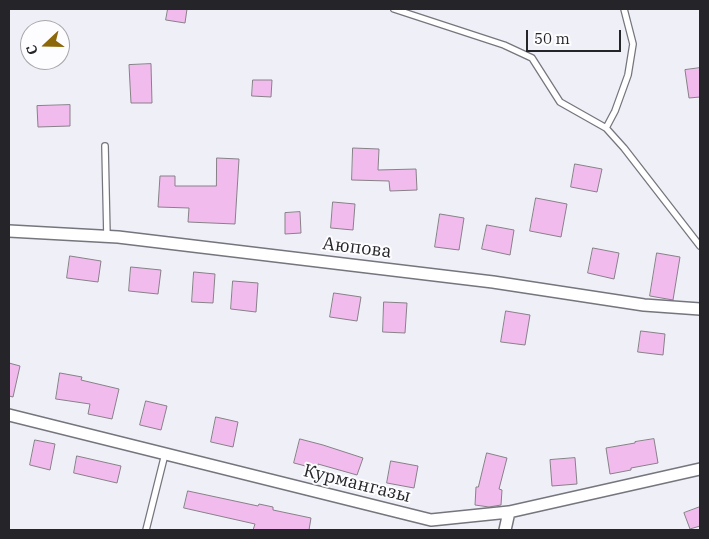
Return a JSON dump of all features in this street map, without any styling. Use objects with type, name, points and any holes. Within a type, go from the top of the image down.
[{"type":"street","name":"Аюпова","points":[[9,231],[107,237],[493,282],[644,305],[700,309]]},
{"type":"street","name":"Курмангазы","points":[[9,415],[430,520],[509,512],[700,470]]},
{"type":"street","points":[[505,530],[509,512]]},
{"type":"lane","points":[[394,9],[504,45],[532,58],[560,102],[606,128],[700,246]]},
{"type":"lane","points":[[606,128],[628,74],[633,44],[624,9]]},
{"type":"lane","points":[[105,146],[107,237]]},
{"type":"lane","points":[[146,530],[165,454]]},
{"type":"building","points":[[168,9],[187,9],[185,23],[166,20]]},
{"type":"building","points":[[151,64],[152,103],[131,103],[129,65]]},
{"type":"building","points":[[700,68],[700,97],[689,98],[685,70]]},
{"type":"building","points":[[253,80],[272,80],[271,97],[252,96]]},
{"type":"building","points":[[70,105],[70,126],[38,127],[37,106]]},
{"type":"building","points":[[353,148],[379,149],[378,170],[416,169],[417,190],[390,191],[389,181],[352,180]]},
{"type":"building","points":[[217,158],[239,159],[235,224],[188,222],[189,208],[158,207],[160,176],[175,176],[175,186],[216,186]]},
{"type":"building","points":[[575,164],[602,169],[597,192],[571,187]]},
{"type":"building","points":[[536,198],[567,204],[561,237],[530,231]]},
{"type":"building","points":[[333,202],[355,204],[353,230],[331,228]]},
{"type":"building","points":[[300,212],[301,233],[285,234],[285,213]]},
{"type":"building","points":[[440,214],[464,218],[459,250],[435,247]]},
{"type":"building","points":[[487,225],[514,230],[510,255],[482,249]]},
{"type":"building","points":[[593,248],[619,253],[614,279],[588,273]]},
{"type":"building","points":[[657,253],[680,257],[673,300],[650,296]]},
{"type":"building","points":[[70,256],[101,261],[98,282],[67,278]]},
{"type":"building","points":[[131,267],[161,270],[158,294],[129,291]]},
{"type":"building","points":[[194,272],[215,274],[213,303],[192,302]]},
{"type":"building","points":[[233,281],[258,283],[256,312],[231,309]]},
{"type":"building","points":[[334,293],[361,297],[357,321],[330,317]]},
{"type":"building","points":[[384,302],[407,303],[405,333],[383,332]]},
{"type":"building","points":[[506,311],[530,315],[525,345],[501,342]]},
{"type":"building","points":[[641,331],[665,334],[663,355],[638,352]]},
{"type":"building","points":[[9,363],[20,366],[13,397],[9,396]]},
{"type":"building","points":[[60,373],[82,377],[81,380],[119,389],[112,419],[88,414],[90,404],[56,399]]},
{"type":"building","points":[[146,401],[167,406],[161,430],[140,425]]},
{"type":"building","points":[[216,417],[238,422],[233,447],[211,442]]},
{"type":"building","points":[[300,439],[363,458],[357,475],[318,464],[317,469],[294,463]]},
{"type":"building","points":[[654,439],[658,463],[610,474],[606,448]]},
{"type":"building","points":[[35,440],[55,444],[50,470],[30,465]]},
{"type":"building","points":[[487,453],[507,458],[499,489],[502,490],[501,505],[489,507],[475,505],[476,487],[478,487]]},
{"type":"building","points":[[77,456],[121,466],[117,483],[74,473]]},
{"type":"building","points":[[575,458],[577,484],[552,486],[550,460]]},
{"type":"building","points":[[391,461],[418,466],[414,488],[387,483]]},
{"type":"building","points":[[188,491],[258,506],[259,504],[273,507],[273,510],[311,518],[309,530],[253,530],[255,524],[184,508]]},
{"type":"building","points":[[700,507],[700,526],[690,529],[684,513]]}]
